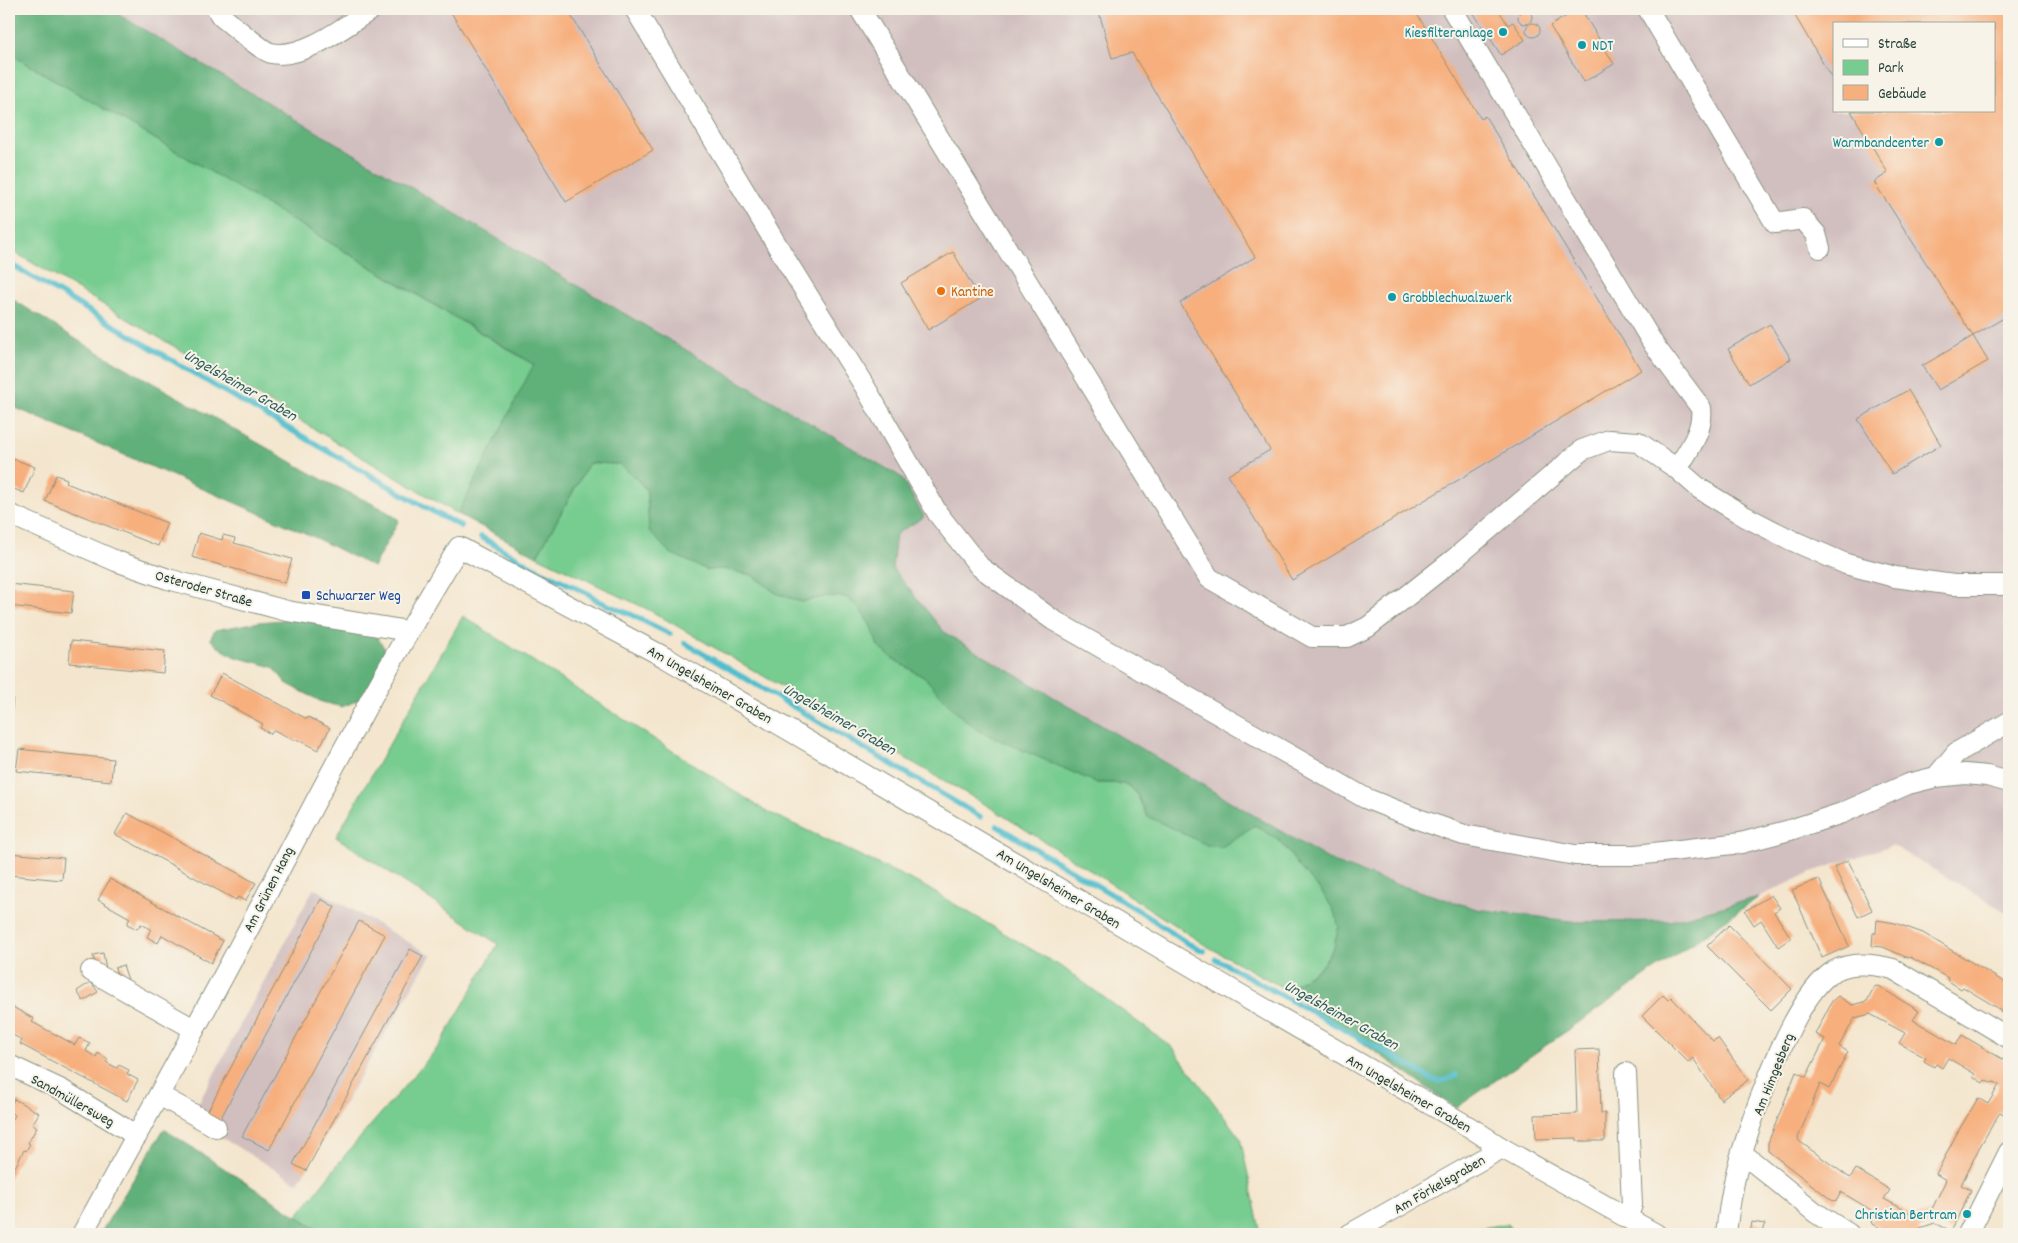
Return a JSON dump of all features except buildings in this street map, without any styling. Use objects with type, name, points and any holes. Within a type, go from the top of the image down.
[{"type":"street","points":[[217,9],[221,16],[269,53],[293,54],[315,44],[372,9]]},
{"type":"street","points":[[635,9],[787,262],[865,387],[938,514],[980,567],[1053,620],[1365,798],[1414,818],[1464,835],[1574,855],[1636,856],[1697,850],[1741,843],[1842,813],[1908,784],[1936,777],[1965,774],[1987,776],[2009,782]]},
{"type":"street","points":[[860,9],[1209,578],[1312,637],[1346,637],[1368,627],[1454,559],[1582,450],[1609,440],[1638,442],[1677,469],[1700,489],[1744,516],[1791,540],[1846,564],[1895,577],[1954,585],[2009,585]]},
{"type":"street","points":[[1452,9],[1654,344],[1701,408],[1701,427],[1677,469]]},
{"type":"street","points":[[1648,9],[1776,222],[1803,219],[1816,234],[1820,248]]},
{"type":"street","name":"Osteroder Straße","points":[[9,514],[116,561],[168,579],[287,611],[408,631]]},
{"type":"street","name":"Am Grünen Hang","points":[[82,1234],[137,1136],[301,826],[408,631],[460,547]]},
{"type":"street","name":"Am Ungelsheimer Graben","points":[[460,547],[666,658],[1502,1148],[1656,1234]]},
{"type":"street","points":[[1936,777],[1956,753],[2009,722]]},
{"type":"street","name":"Am Himgesberg","points":[[1726,1234],[1734,1184],[1742,1153],[1780,1048],[1813,992],[1826,976],[1845,966],[1861,964],[1878,965],[1893,969],[2009,1038]]},
{"type":"street","points":[[91,972],[194,1029]]},
{"type":"street","name":"Sandmüllersweg","points":[[9,1065],[62,1090],[137,1136]]},
{"type":"street","points":[[1626,1073],[1632,1205],[1627,1218]]},
{"type":"street","points":[[159,1095],[216,1127]]},
{"type":"street","name":"Am Förkelsgraben","points":[[1350,1234],[1502,1148]]},
{"type":"street","points":[[1968,1234],[2009,1152]]},
{"type":"street","points":[[1742,1153],[1816,1213],[1849,1234]]},
{"type":"shaded area","points":[[109,9],[2009,9],[2009,914],[1892,845],[1812,872],[1759,897],[1670,921],[1578,922],[1477,909],[1383,880],[1333,862],[945,633],[892,568],[901,477]]},
{"type":"shaded area","points":[[314,888],[431,955],[298,1183],[190,1119]]},
{"type":"green space","points":[[9,9],[109,9],[901,477],[924,517],[896,534],[892,568],[945,633],[1333,862],[1383,880],[1477,909],[1578,922],[1670,921],[1759,897],[1456,1108],[1287,990],[1320,968],[1334,947],[1339,926],[1333,909],[1322,892],[1300,868],[1281,842],[1255,825],[1222,847],[1209,846],[1147,816],[1136,792],[1122,783],[1097,783],[979,731],[958,714],[925,678],[892,658],[878,646],[871,626],[859,608],[846,597],[827,596],[801,602],[776,593],[752,575],[723,569],[707,570],[670,553],[649,531],[647,491],[636,478],[619,464],[589,463],[537,556],[458,514],[534,364],[9,53]]},
{"type":"green space","points":[[9,53],[534,365],[458,514],[9,249]]},
{"type":"green space","points":[[9,297],[79,341],[325,481],[383,509],[399,520],[373,567],[314,537],[9,405]]},
{"type":"green space","points":[[589,463],[619,464],[636,478],[647,491],[649,531],[707,570],[723,569],[752,575],[776,593],[801,602],[827,596],[846,597],[859,608],[871,626],[878,646],[892,658],[925,678],[941,693],[1097,783],[1125,785],[1130,788],[1138,797],[1147,816],[1222,846],[1255,825],[1281,842],[1300,868],[1322,892],[1333,909],[1339,926],[1334,947],[1320,968],[1287,990],[1205,945],[988,806],[651,611],[537,556]]},
{"type":"green space","points":[[463,616],[766,811],[922,885],[1065,969],[1172,1047],[1240,1138],[1261,1234],[326,1234],[297,1216],[346,1154],[440,1045],[498,944],[336,837]]},
{"type":"green space","points":[[294,619],[373,631],[385,649],[381,669],[365,697],[342,707],[322,702],[286,683],[273,667],[233,656],[210,639],[215,630],[259,622]]},
{"type":"green space","points":[[164,1129],[324,1234],[100,1234]]},
{"type":"green space","points":[[1507,1224],[1515,1234],[1449,1233]]},
{"type":"waterway","name":"Ungelsheimer Graben","points":[[9,263],[220,389],[461,526]]},
{"type":"waterway","name":"Ungelsheimer Graben","points":[[481,537],[531,566],[589,594],[598,601],[670,634]]},
{"type":"waterway","name":"Ungelsheimer Graben","points":[[685,643],[981,817]]},
{"type":"waterway","name":"Ungelsheimer Graben","points":[[997,826],[1143,913],[1187,943],[1204,951]]},
{"type":"waterway","name":"Ungelsheimer Graben","points":[[1216,959],[1434,1080],[1444,1081],[1456,1075]]},
{"type":"place","name":"Kiesfilteranlage","points":[[1503,32]]},
{"type":"place","name":"NDT","points":[[1582,45]]},
{"type":"place","name":"Warmbandcenter","points":[[1939,142]]},
{"type":"place","name":"Kantine","points":[[941,291]]},
{"type":"place","name":"Grobblechwalzwerk","points":[[1392,297]]},
{"type":"place","name":"Schwarzer Weg","points":[[306,595]]},
{"type":"place","name":"Christian Bertram","points":[[1967,1214]]}]
